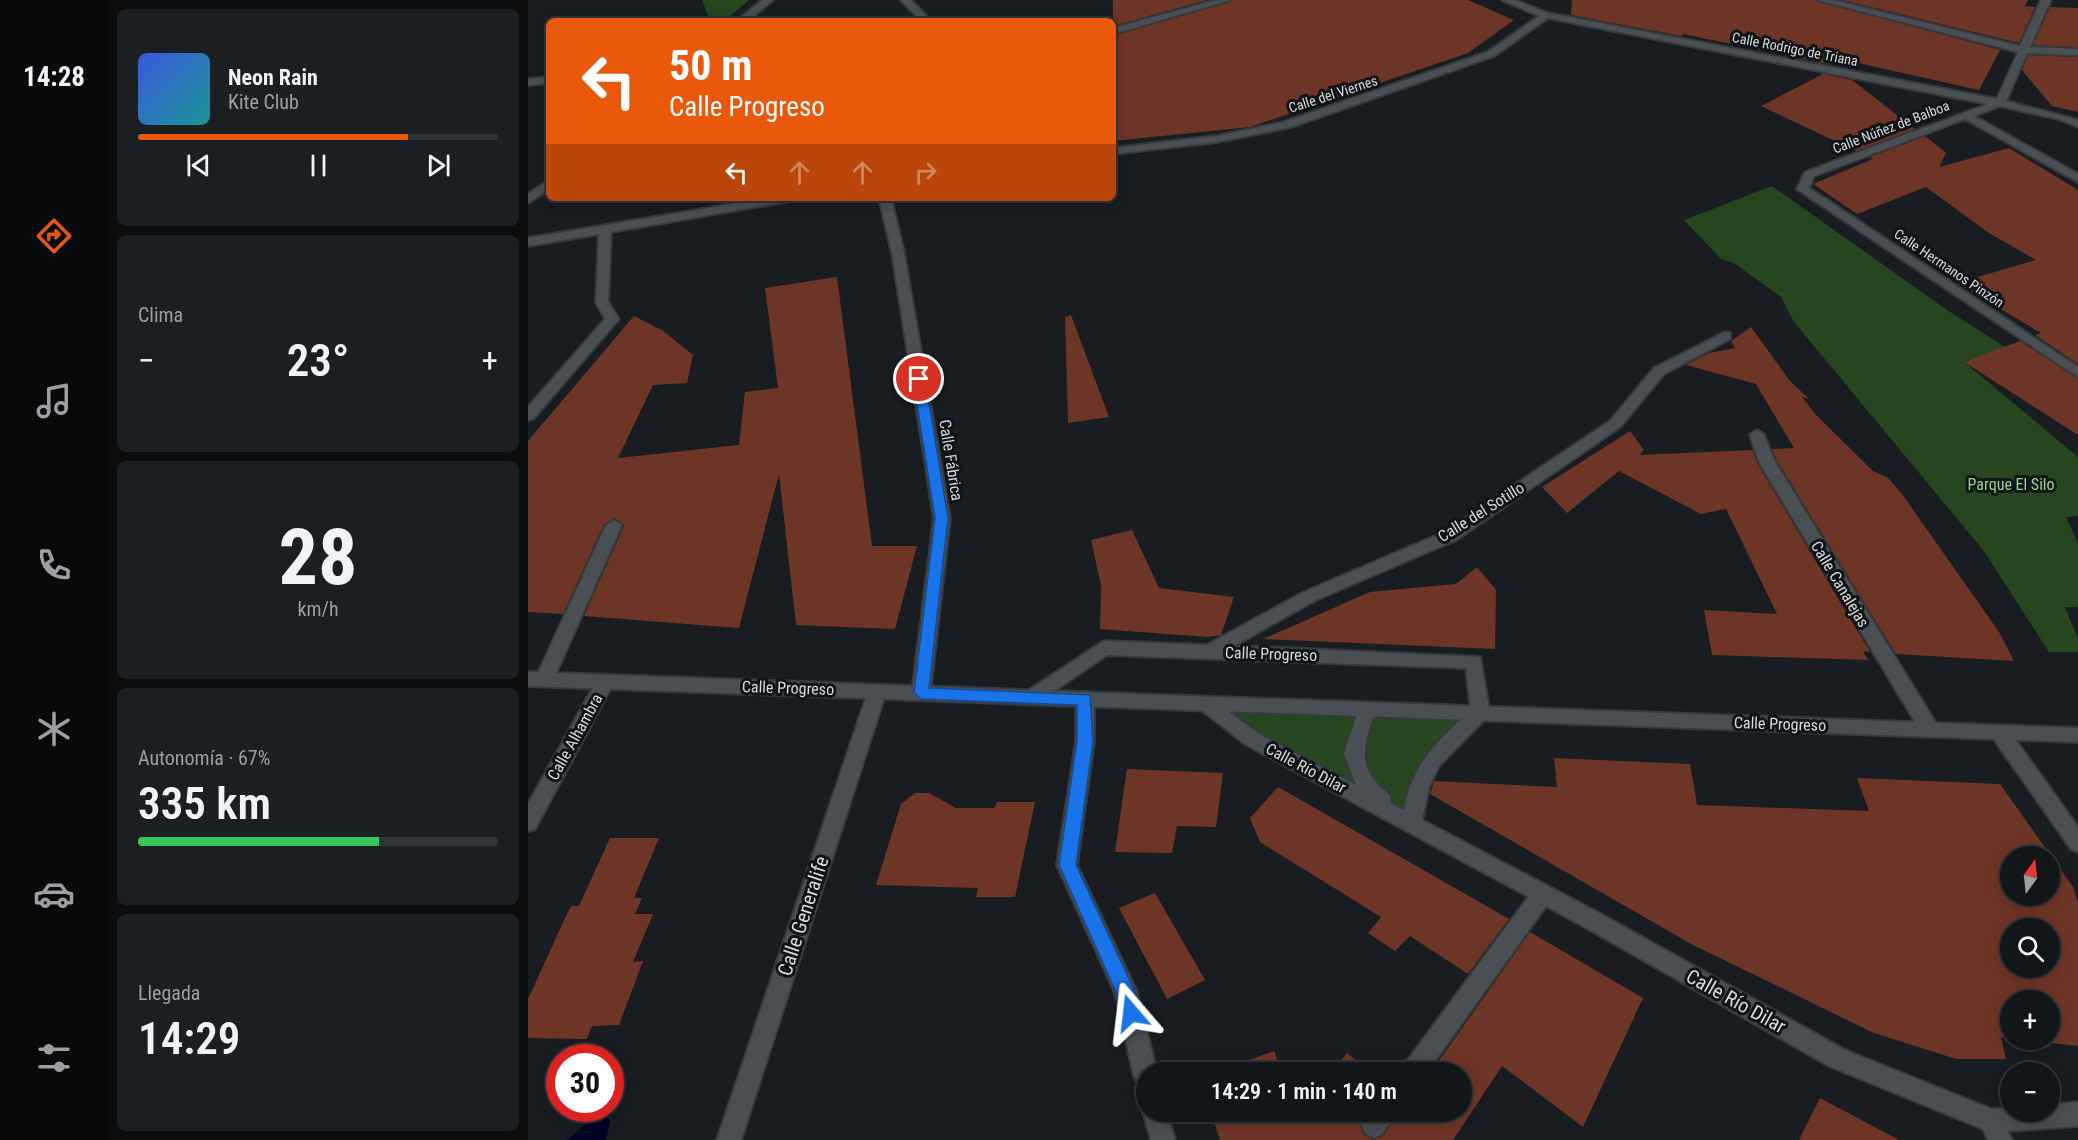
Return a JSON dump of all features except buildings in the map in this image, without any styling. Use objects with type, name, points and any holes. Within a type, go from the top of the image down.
[{"type":"street","points":[[746,18],[768,0]]},
{"type":"street","points":[[906,0],[923,18]]},
{"type":"street","points":[[1116,30],[1226,0]]},
{"type":"street","name":"Calle Rodrigo de Triana","points":[[1507,0],[1546,15],[2000,103],[2061,117],[2078,124]]},
{"type":"street","points":[[1822,0],[2023,50],[2078,52]]},
{"type":"street","points":[[2000,103],[2046,0]]},
{"type":"street","name":"Calle del Viernes","points":[[1116,151],[1217,139],[1287,125],[1491,54],[1546,15]]},
{"type":"street","points":[[528,82],[546,80]]},
{"type":"street","name":"Calle Núñez de Balboa","points":[[1803,189],[1809,174],[2000,103]]},
{"type":"street","points":[[1965,115],[2078,179]]},
{"type":"street","points":[[2061,117],[2078,118]]},
{"type":"street","points":[[528,200],[546,185]]},
{"type":"street","name":"Calle Hermanos Pinzón","points":[[1803,189],[2078,373]]},
{"type":"street","points":[[528,242],[773,201]]},
{"type":"street","name":"Calle Fábrica","points":[[886,201],[898,253],[942,518],[921,693]]},
{"type":"street","points":[[528,416],[612,319],[602,302],[605,230]]},
{"type":"street","name":"Calle del Sotillo","points":[[1210,652],[1310,596],[1450,536],[1615,424],[1659,371],[1725,336]]},
{"type":"street","name":"Calle Canalejas","points":[[1757,435],[1767,462],[1930,730]]},
{"type":"street","name":"Calle Progreso","points":[[614,525],[536,680],[2078,735]]},
{"type":"street","name":"Calle Progreso","points":[[1032,697],[1104,648],[1210,652],[1474,662],[1481,714]]},
{"type":"street","name":"Calle Alhambra","points":[[528,823],[605,682]]},
{"type":"street","name":"Calle Generalife","points":[[729,1140],[877,692]]},
{"type":"street","points":[[1085,699],[1085,741],[1067,865],[1125,992],[1142,1062]]},
{"type":"street","name":"Calle Río Dilar","points":[[1206,704],[1252,739],[1542,894],[1838,1058],[1995,1130],[2078,1114]]},
{"type":"street","name":"Calle Río Dilar","points":[[1366,710],[1353,754],[1367,788],[1411,825]]},
{"type":"street","points":[[1411,825],[1414,800],[1424,770],[1444,745],[1481,714]]},
{"type":"street","points":[[2000,733],[2078,843]]},
{"type":"street","points":[[1420,1062],[1542,894]]},
{"type":"street","points":[[1158,1122],[1163,1140]]},
{"type":"green space","points":[[702,0],[749,0],[728,18],[709,18]]},
{"type":"green space","name":"Parque El Silo","points":[[1772,186],[1947,310],[2005,347],[1964,362],[2078,457],[2078,516],[2066,517],[2078,543],[2078,607],[2065,607],[2078,639],[2078,652],[2049,652],[1984,551],[1794,322],[1781,297],[1734,263],[1721,259],[1684,220]]},
{"type":"green space","points":[[1206,704],[1481,714],[1444,745],[1411,825]]},
{"type":"water","points":[[588,1122],[610,1122],[606,1140],[567,1140]]},
{"type":"route","points":[[919,379],[942,518],[921,693],[1085,699],[1085,741],[1074,803],[1067,865],[1125,992],[1131,1013]]}]
